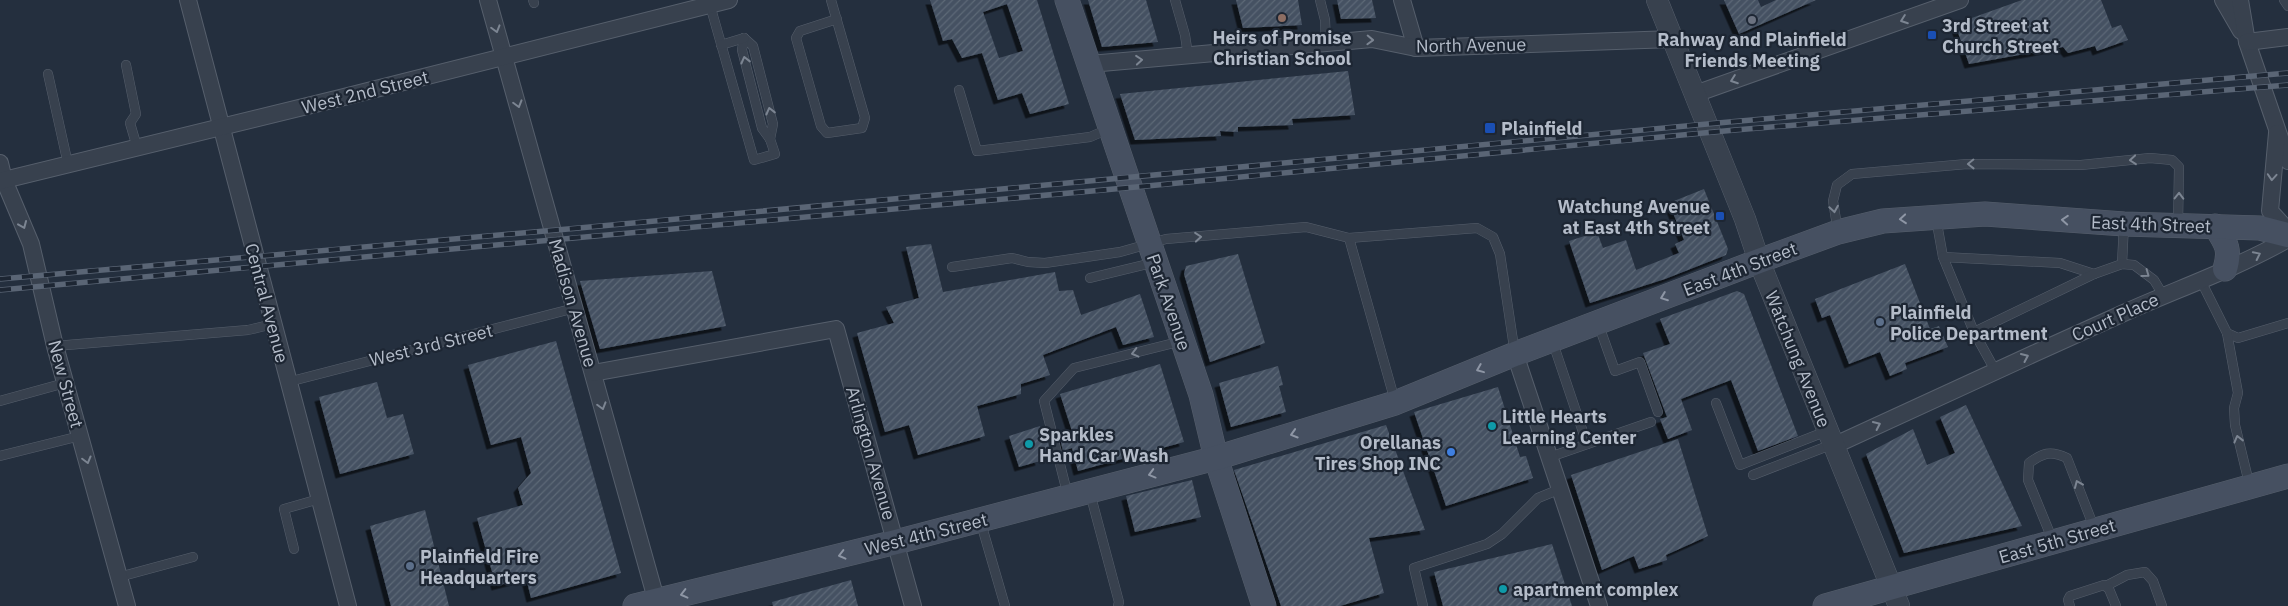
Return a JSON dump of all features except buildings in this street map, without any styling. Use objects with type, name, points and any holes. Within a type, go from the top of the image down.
[{"type":"main road","name":"Park Avenue","points":[[1067,0],[1201,395],[1216,458],[1264,606]]},
{"type":"main road","name":"East 4th Street","points":[[1216,458],[1395,403],[1515,354],[1758,261],[1838,232],[1883,221],[1985,214],[2124,224],[2260,228],[2288,237]]},
{"type":"main road","points":[[2215,226],[2226,243],[2229,256],[2225,269]]},
{"type":"main road","name":"West 4th Street","points":[[650,604],[1216,458]]},
{"type":"main road","name":"East 5th Street","points":[[1825,606],[1895,598],[2053,542],[2288,476]]},
{"type":"street","name":"Central Avenue","points":[[188,0],[348,606]]},
{"type":"street","name":"Madison Avenue","points":[[488,0],[593,373],[650,604]]},
{"type":"street","name":"West 2nd Street","points":[[2,181],[504,58],[729,0]]},
{"type":"street","points":[[1402,0],[1416,48]]},
{"type":"street","name":"Watchung Avenue","points":[[1657,0],[1745,219],[1758,261],[1895,598]]},
{"type":"street","points":[[2223,0],[2247,42]]},
{"type":"street","points":[[2240,0],[2247,42],[2288,160]]},
{"type":"street","points":[[1695,94],[1953,1]]},
{"type":"street","points":[[2247,42],[2288,37]]},
{"type":"street","name":"North Avenue","points":[[1090,64],[1372,39],[1416,48],[1673,39]]},
{"type":"street","points":[[2277,129],[2270,211],[2288,231]]},
{"type":"street","name":"New Street","points":[[0,163],[2,181],[31,244],[55,346],[127,606]]},
{"type":"street","name":"Court Place","points":[[1831,440],[2200,279],[2258,256],[2288,237]]},
{"type":"street","name":"Arlington Avenue","points":[[593,373],[836,329],[913,606]]},
{"type":"street","points":[[1515,354],[1599,606]]},
{"type":"lane","points":[[832,0],[865,118],[862,128],[826,133],[821,126],[796,38],[800,31],[837,19]]},
{"type":"lane","points":[[1176,0],[1188,55]]},
{"type":"lane","points":[[1320,0],[1325,20],[1326,43]]},
{"type":"lane","points":[[2284,0],[2288,6]]},
{"type":"lane","points":[[710,6],[721,45],[754,160],[774,154],[770,139],[762,128],[742,50],[744,38],[721,45]]},
{"type":"lane","points":[[126,65],[136,114],[130,123],[137,147]]},
{"type":"lane","points":[[48,74],[68,164]]},
{"type":"lane","points":[[959,90],[976,151],[1090,137],[1111,128]]},
{"type":"lane","points":[[1838,232],[1833,201],[1837,185],[1852,174],[1967,164],[2081,164],[2150,158],[2172,160],[2179,167],[2178,225]]},
{"type":"lane","points":[[1935,216],[1943,257],[1974,332],[1995,370]]},
{"type":"lane","points":[[2122,264],[2124,224]]},
{"type":"lane","points":[[1090,278],[1153,254],[1166,239],[1306,227],[1349,238],[1477,228],[1493,236],[1500,254],[1515,354]]},
{"type":"lane","points":[[1349,238],[1395,403]]},
{"type":"lane","points":[[952,267],[1012,258],[1028,262],[1045,263],[1120,252],[1153,254]]},
{"type":"lane","points":[[1943,257],[2060,263],[2094,274]]},
{"type":"lane","points":[[1974,332],[2094,274],[2122,264],[2134,265],[2154,280],[2163,295]]},
{"type":"lane","points":[[2200,279],[2227,334],[2238,393],[2234,408],[2235,425],[2250,487]]},
{"type":"lane","name":"West 3rd Street","points":[[288,382],[575,308]]},
{"type":"lane","points":[[1598,322],[1615,371],[1640,362],[1658,412]]},
{"type":"lane","points":[[2227,334],[2238,338],[2288,323]]},
{"type":"lane","points":[[55,346],[248,330],[273,324]]},
{"type":"lane","points":[[1118,606],[1119,602],[1044,401],[1074,368],[1182,340]]},
{"type":"lane","points":[[1552,340],[1587,444]]},
{"type":"lane","points":[[0,400],[65,383]]},
{"type":"lane","points":[[1716,402],[1740,465],[1831,440]]},
{"type":"lane","points":[[1550,456],[1651,422]]},
{"type":"lane","points":[[0,456],[80,436]]},
{"type":"lane","points":[[1753,475],[1831,440]]},
{"type":"lane","points":[[2053,542],[2028,480],[2028,463],[2043,453],[2058,454],[2067,458],[2095,530]]},
{"type":"lane","points":[[1423,606],[1414,568],[1487,544],[1502,534],[1538,498],[1560,489]]},
{"type":"lane","points":[[294,549],[284,509],[319,499]]},
{"type":"lane","points":[[980,520],[1005,606]]},
{"type":"lane","points":[[119,577],[193,557]]},
{"type":"lane","points":[[2070,606],[2068,600],[2070,596],[2106,586],[2127,575],[2145,572],[2153,581],[2162,606]]},
{"type":"lane","points":[[2106,586],[2116,606]]},
{"type":"railway","points":[[0,279],[2288,73]]},
{"type":"railway","points":[[0,290],[1147,186],[1735,130],[2288,85]]},
{"type":"place","name":"Heirs of Promise Christian School","points":[[1282,18]]},
{"type":"place","name":"Rahway and Plainfield Friends Meeting","points":[[1752,20]]},
{"type":"place","name":"3rd Street at Church Street","points":[[1932,35]]},
{"type":"place","name":"Plainfield","points":[[1490,128]]},
{"type":"place","name":"Watchung Avenue at East 4th Street","points":[[1720,216]]},
{"type":"place","name":"Plainfield Police Department","points":[[1880,322]]},
{"type":"place","name":"Little Hearts Learning Center","points":[[1492,426]]},
{"type":"place","name":"Sparkles Hand Car Wash","points":[[1029,444]]},
{"type":"place","name":"Orellanas Tires Shop INC","points":[[1451,452]]},
{"type":"place","name":"Plainfield Fire Headquarters","points":[[410,566]]},
{"type":"place","name":"apartment complex","points":[[1503,589]]}]
